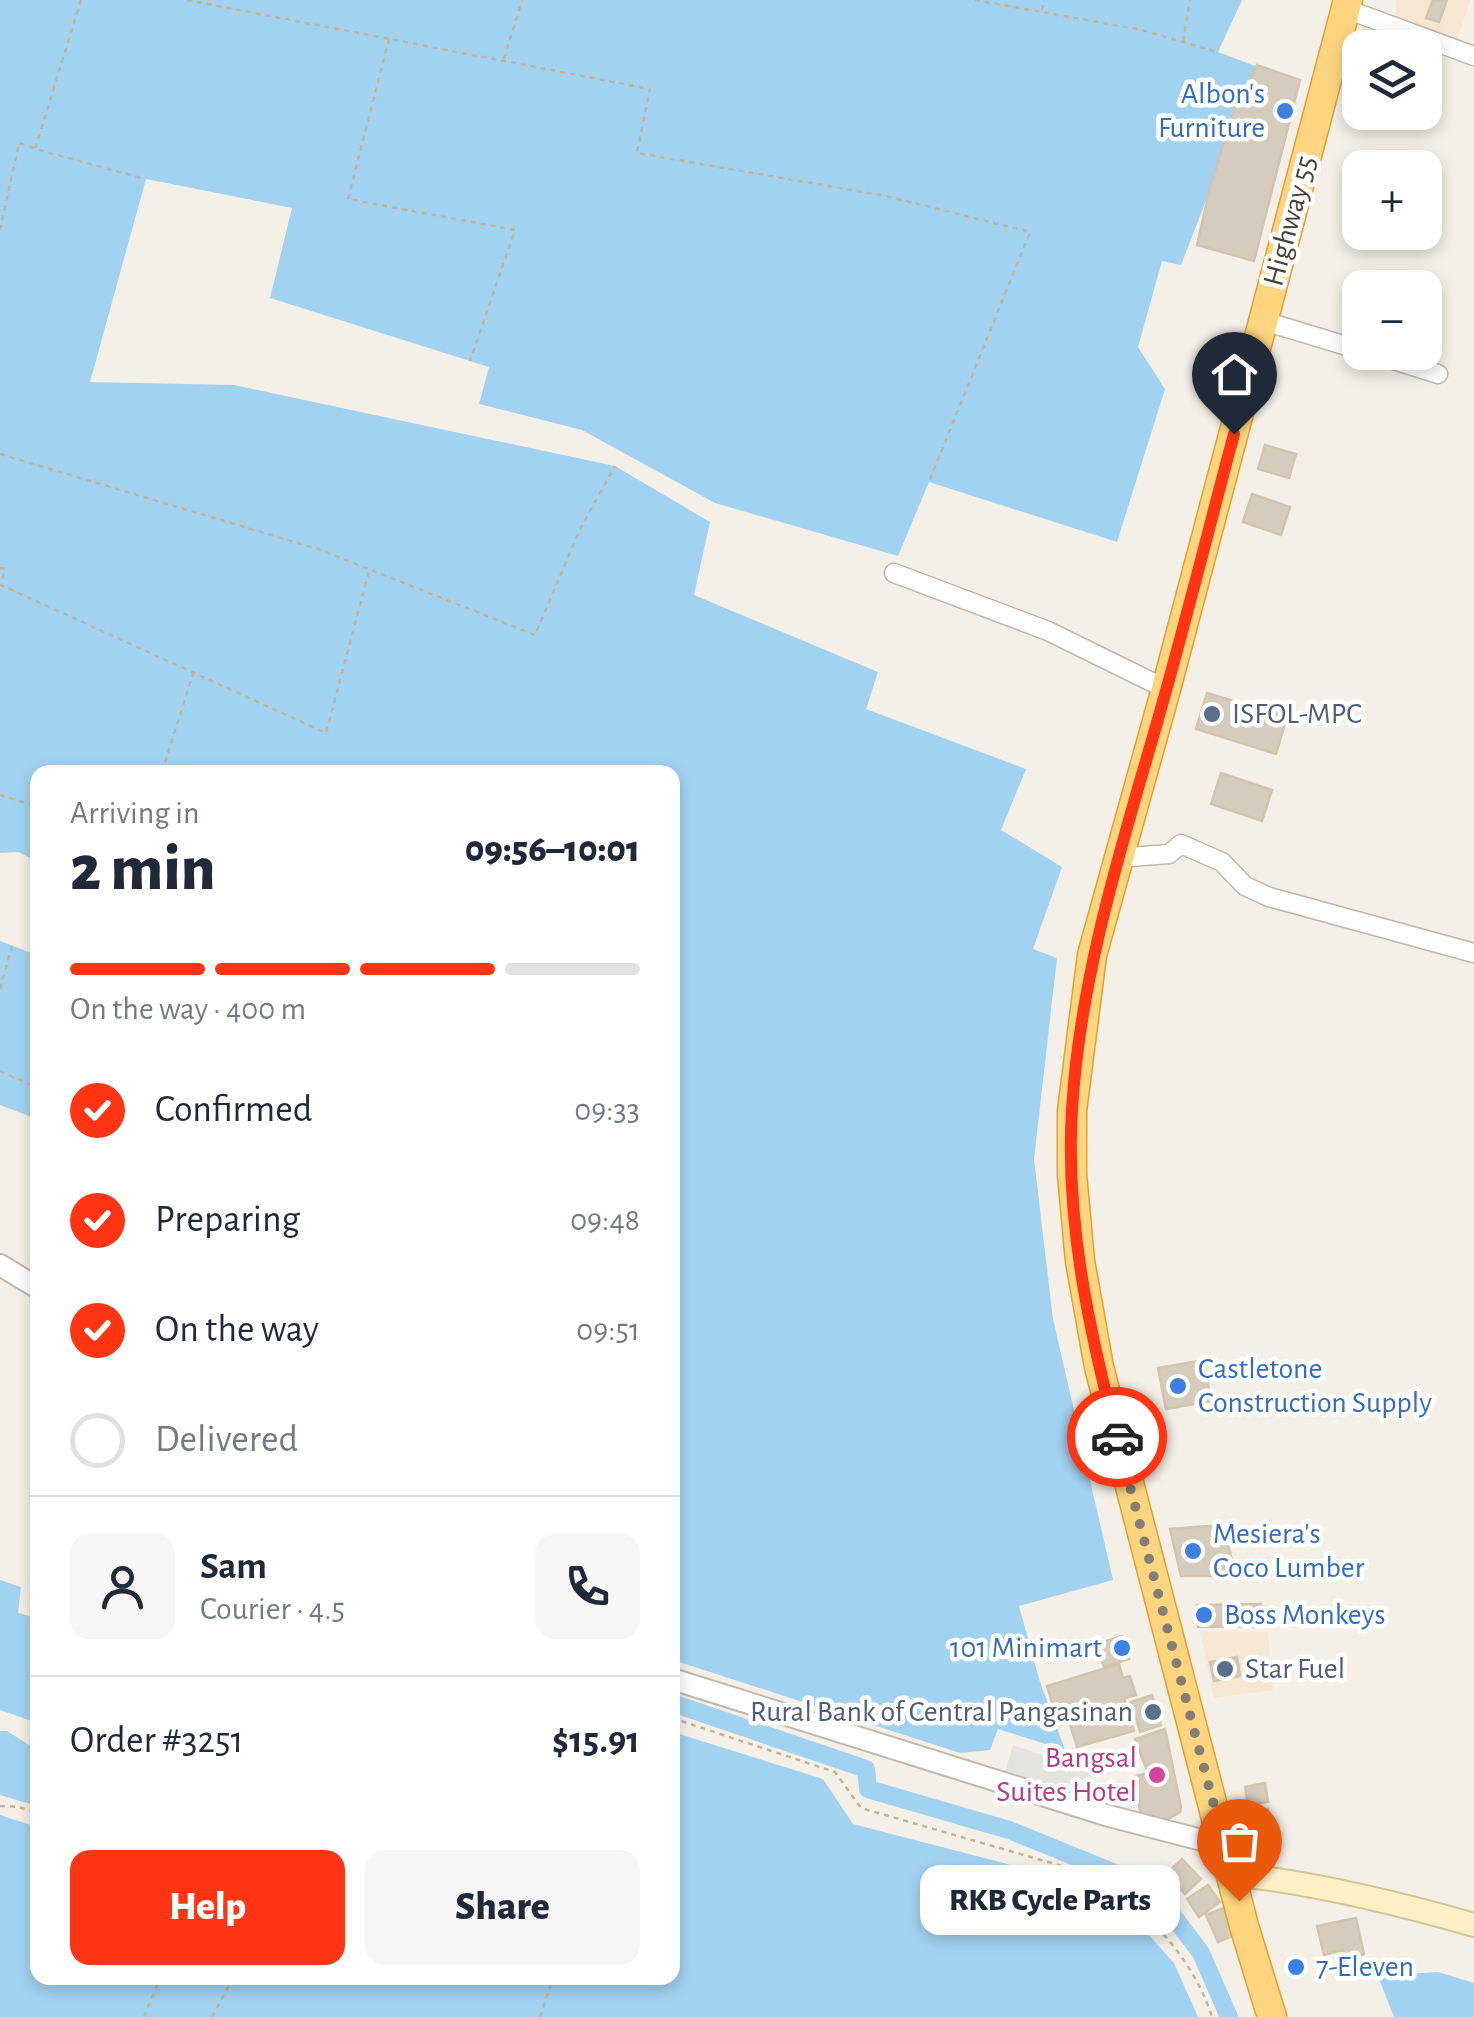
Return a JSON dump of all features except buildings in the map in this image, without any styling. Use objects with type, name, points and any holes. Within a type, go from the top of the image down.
[{"type":"highway","name":"Highway 55","points":[[1272,2017],[1099,1367],[1080,1262],[1072,1174],[1072,1111],[1092,955],[1347,5]]},
{"type":"main road","points":[[1228,1860],[1474,1925]]},
{"type":"street","points":[[1347,5],[1474,56]]},
{"type":"street","points":[[1264,321],[1342,345]]},
{"type":"street","points":[[1425,370],[1438,374]]},
{"type":"street","points":[[894,573],[1048,631],[1166,690]]},
{"type":"street","points":[[1118,858],[1168,854],[1182,844],[1222,862],[1244,886],[1269,897],[1474,953]]},
{"type":"street","points":[[0,1265],[30,1283]]},
{"type":"street","points":[[680,1682],[1109,1816],[1228,1860]]},
{"type":"path","points":[[36,148],[81,0]]},
{"type":"path","points":[[187,0],[650,89],[637,153],[886,196],[1030,232],[929,482]]},
{"type":"path","points":[[503,61],[522,0]]},
{"type":"path","points":[[974,0],[1142,30],[1218,52]]},
{"type":"path","points":[[1041,12],[1044,0]]},
{"type":"path","points":[[1183,42],[1190,0]]},
{"type":"path","points":[[390,39],[348,199],[514,230],[470,361]]},
{"type":"path","points":[[0,230],[20,143],[145,179]]},
{"type":"path","points":[[0,454],[318,549],[534,635],[579,531],[615,466]]},
{"type":"path","points":[[0,568],[5,569],[2,585],[326,733],[369,569]]},
{"type":"path","points":[[164,765],[194,673]]},
{"type":"path","points":[[0,795],[30,804]]},
{"type":"path","points":[[0,988],[12,946]]},
{"type":"path","points":[[0,1071],[30,1084]]},
{"type":"path","points":[[680,1721],[835,1772],[861,1808],[1093,1874],[1125,1895],[1158,1926],[1187,1968],[1212,2017]]},
{"type":"path","points":[[0,1806],[30,1812]]},
{"type":"path","points":[[144,2017],[157,1985]]},
{"type":"path","points":[[212,2017],[229,1985]]},
{"type":"path","points":[[540,2017],[551,1985]]},
{"type":"shaded area","points":[[1470,0],[1457,42],[1442,36],[1442,30],[1428,30],[1394,16],[1397,2]]},
{"type":"shaded area","points":[[1200,1631],[1268,1632],[1273,1690],[1214,1698]]},
{"type":"shaded area","points":[[1013,1745],[1095,1774],[1087,1802],[1005,1773]]},
{"type":"water","points":[[0,0],[1242,0],[1218,52],[1258,67],[1181,265],[1162,261],[1138,347],[1165,389],[1117,542],[929,482],[898,556],[715,503],[582,430],[479,404],[489,367],[270,298],[292,208],[146,179],[90,382],[234,385],[615,466],[710,522],[694,595],[878,672],[866,709],[1026,769],[1001,830],[1062,867],[1033,949],[1057,958],[1034,1159],[1053,1319],[1113,1580],[1019,1606],[1040,1682],[1065,1750],[998,1729],[990,1750],[960,1753],[680,1662],[680,765],[30,765],[30,858],[18,852],[0,853]]},
{"type":"water","points":[[0,941],[30,952],[30,1116],[0,1105]]},
{"type":"water","points":[[0,1580],[21,1587],[18,1613],[30,1616],[30,1721],[0,1710]]},
{"type":"water","points":[[0,1731],[7,1731],[30,1746],[30,1804],[0,1795]]},
{"type":"water","points":[[680,1734],[823,1779],[853,1824],[1077,1882],[1129,1913],[1174,1963],[1198,2017],[0,2017],[0,1815],[30,1825],[30,1985],[680,1985]]},
{"type":"water","points":[[1438,1972],[1474,1983],[1474,2017],[1394,2017],[1378,1976]]},
{"type":"waterway","points":[[680,1706],[866,1769],[868,1789],[1009,1830],[1130,1879],[1167,1908],[1201,1953],[1229,2017]]},
{"type":"way so far","points":[[1117,1437],[1239,1901]]},
{"type":"place","name":"Albon's Furniture","points":[[1285,111]]},
{"type":"place","name":"ISFOL-MPC","points":[[1212,714]]},
{"type":"place","name":"Castletone Construction Supply","points":[[1178,1386]]},
{"type":"place","name":"Mesiera's Coco Lumber","points":[[1193,1551]]},
{"type":"place","name":"Boss Monkeys","points":[[1204,1615]]},
{"type":"place","name":"101 Minimart","points":[[1122,1648]]},
{"type":"place","name":"Star Fuel","points":[[1225,1669]]},
{"type":"place","name":"Rural Bank of Central Pangasinan","points":[[1153,1712]]},
{"type":"place","name":"Bangsal Suites Hotel","points":[[1157,1775]]},
{"type":"place","name":"RKB Cycle Parts","points":[[1239,1901]]},
{"type":"place","name":"7-Eleven","points":[[1296,1967]]},
{"type":"route","points":[[1117,1437],[1099,1367],[1080,1262],[1072,1174],[1072,1111],[1079,1050],[1092,955],[1234,434]]}]
